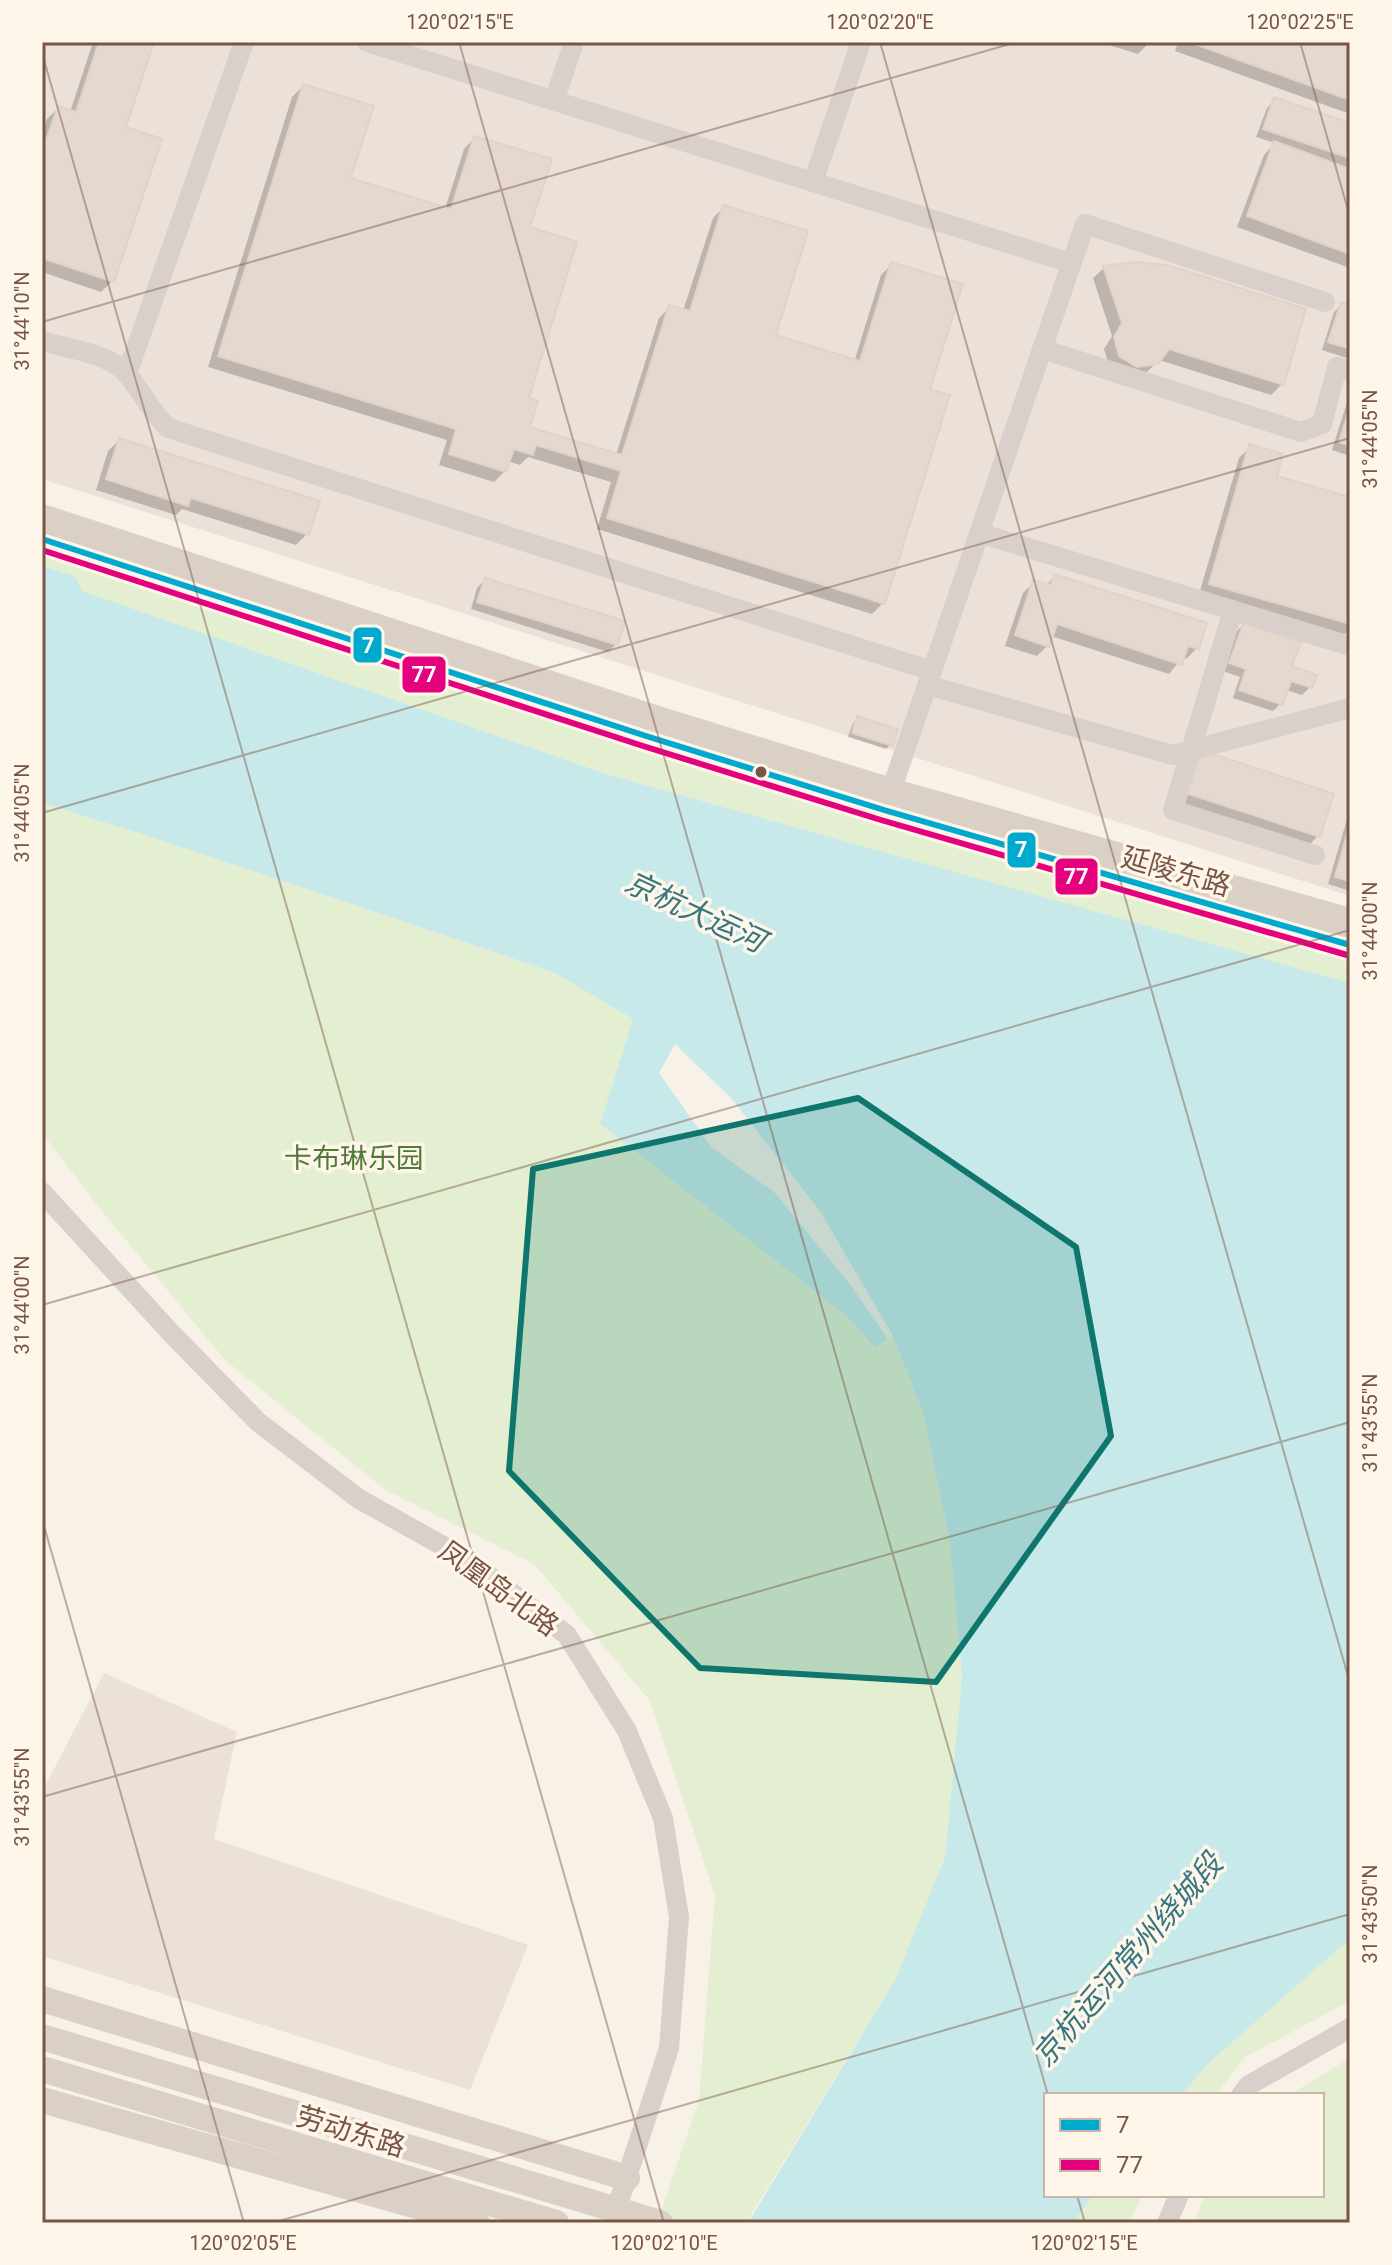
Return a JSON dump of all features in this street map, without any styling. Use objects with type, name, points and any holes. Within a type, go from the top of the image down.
[{"type":"main road","name":"延陵东路","points":[[42,517],[643,715],[891,791],[1350,921]]},
{"type":"main road","name":"延陵东路","points":[[42,539],[884,810],[1350,945]]},
{"type":"main road","points":[[42,1999],[627,2178]]},
{"type":"main road","name":"劳动东路","points":[[42,2037],[660,2223]]},
{"type":"main road","name":"劳动东路","points":[[42,2069],[556,2223]]},
{"type":"main road","points":[[42,2100],[477,2223]]},
{"type":"street","points":[[127,374],[244,42]]},
{"type":"street","points":[[367,42],[1071,263]]},
{"type":"street","points":[[554,101],[574,42]]},
{"type":"street","points":[[813,182],[861,42]]},
{"type":"street","points":[[891,791],[1085,224],[1325,302]]},
{"type":"street","points":[[42,341],[114,362],[127,374],[152,413],[168,428],[1173,755],[1350,708]]},
{"type":"street","points":[[1042,349],[1301,432],[1322,424],[1337,367],[1350,371]]},
{"type":"street","points":[[979,533],[1350,646]]},
{"type":"street","points":[[1233,610],[1173,810],[1315,855]]},
{"type":"street","name":"凤凰岛北路","points":[[42,1192],[171,1333],[258,1422],[359,1499],[470,1561],[567,1635],[627,1731],[663,1818],[679,1917],[669,2048],[612,2223]]},
{"type":"street","points":[[1243,2093],[1249,2085],[1350,2028]]},
{"type":"street","points":[[1167,2223],[1178,2197]]},
{"type":"highlighted area","points":[[858,1098],[1076,1247],[1111,1436],[936,1682],[700,1668],[509,1471],[533,1169]]},
{"type":"shaded area","points":[[42,42],[1350,42],[1350,896],[42,479]]},
{"type":"shaded area","points":[[104,1673],[237,1732],[214,1839],[528,1945],[470,2090],[42,1956],[42,1792]]},
{"type":"green space","points":[[42,553],[630,744],[1350,953],[1350,1006],[623,783],[42,586]]},
{"type":"green space","name":"卡布琳乐园","points":[[42,803],[553,972],[634,1019],[600,1124],[848,1317],[873,1348],[893,1336],[924,1415],[950,1542],[962,1676],[945,1857],[896,1978],[746,2223],[657,2223],[699,2100],[715,1895],[650,1701],[534,1564],[384,1489],[225,1360],[42,1133]]},
{"type":"green space","points":[[1350,1939],[1350,2001],[1245,2057],[1218,2093],[1183,2093],[1211,2061]]},
{"type":"green space","points":[[1350,2058],[1350,2223],[1195,2223],[1203,2197],[1324,2197],[1324,2093],[1292,2093]]},
{"type":"green space","points":[[1092,2197],[1142,2197],[1129,2223],[1073,2223]]},
{"type":"water","points":[[42,566],[75,576],[82,591],[609,775],[1350,983],[1350,1939],[1211,2061],[1183,2093],[1044,2093],[1044,2197],[1092,2197],[1073,2223],[748,2223],[896,1978],[945,1857],[962,1676],[950,1542],[924,1415],[893,1336],[820,1211],[731,1098],[675,1044],[659,1073],[712,1148],[774,1192],[849,1283],[888,1339],[874,1348],[848,1317],[600,1124],[633,1019],[553,972],[42,803]]},
{"type":"building","points":[[99,42],[154,42],[126,127],[162,139],[114,282],[42,258],[42,152],[58,106],[76,112]]},
{"type":"building","points":[[1189,42],[1350,42],[1350,100]]},
{"type":"building","points":[[303,84],[374,106],[351,178],[451,209],[474,136],[552,159],[530,227],[577,242],[529,398],[538,401],[530,427],[622,455],[669,305],[690,311],[723,205],[808,231],[776,335],[860,361],[891,262],[963,284],[930,389],[950,395],[885,604],[607,518],[621,471],[536,445],[533,455],[514,449],[506,472],[449,454],[456,429],[218,356]]},
{"type":"building","points":[[1274,97],[1350,123],[1350,158],[1263,129]]},
{"type":"building","points":[[1274,141],[1350,169],[1350,254],[1247,216]]},
{"type":"building","points":[[1136,262],[1167,265],[1306,309],[1284,385],[1169,349],[1158,364],[1137,367],[1119,356],[1114,337],[1122,323],[1103,266]]},
{"type":"building","points":[[1341,302],[1350,305],[1350,349],[1328,342]]},
{"type":"building","points":[[1350,407],[1350,446],[1339,442]]},
{"type":"building","points":[[119,438],[320,501],[309,535],[191,498],[188,506],[106,479]]},
{"type":"building","points":[[1249,444],[1283,454],[1277,476],[1350,497],[1350,624],[1209,584]]},
{"type":"building","points":[[1054,574],[1207,623],[1199,649],[1188,646],[1182,665],[1057,624],[1049,647],[1015,635],[1033,580],[1051,585]]},
{"type":"building","points":[[485,578],[625,621],[618,645],[477,602]]},
{"type":"building","points":[[1244,622],[1301,642],[1292,666],[1317,675],[1312,688],[1291,681],[1283,705],[1239,690],[1246,669],[1229,663]]},
{"type":"building","points":[[857,716],[898,729],[893,746],[852,733]]},
{"type":"building","points":[[1213,754],[1334,794],[1320,837],[1186,793],[1198,759]]},
{"type":"building","points":[[1350,824],[1350,881],[1335,877]]},
{"type":"transit line","name":"7","points":[[42,539],[646,736],[884,810],[1350,945]]},
{"type":"transit line","name":"77","points":[[42,550],[643,746],[881,820],[1347,955]]},
{"type":"water label","name":"京杭大运河","points":[[695,912]]},
{"type":"water label","name":"京杭运河常州绕城段","points":[[1128,1960]]}]
